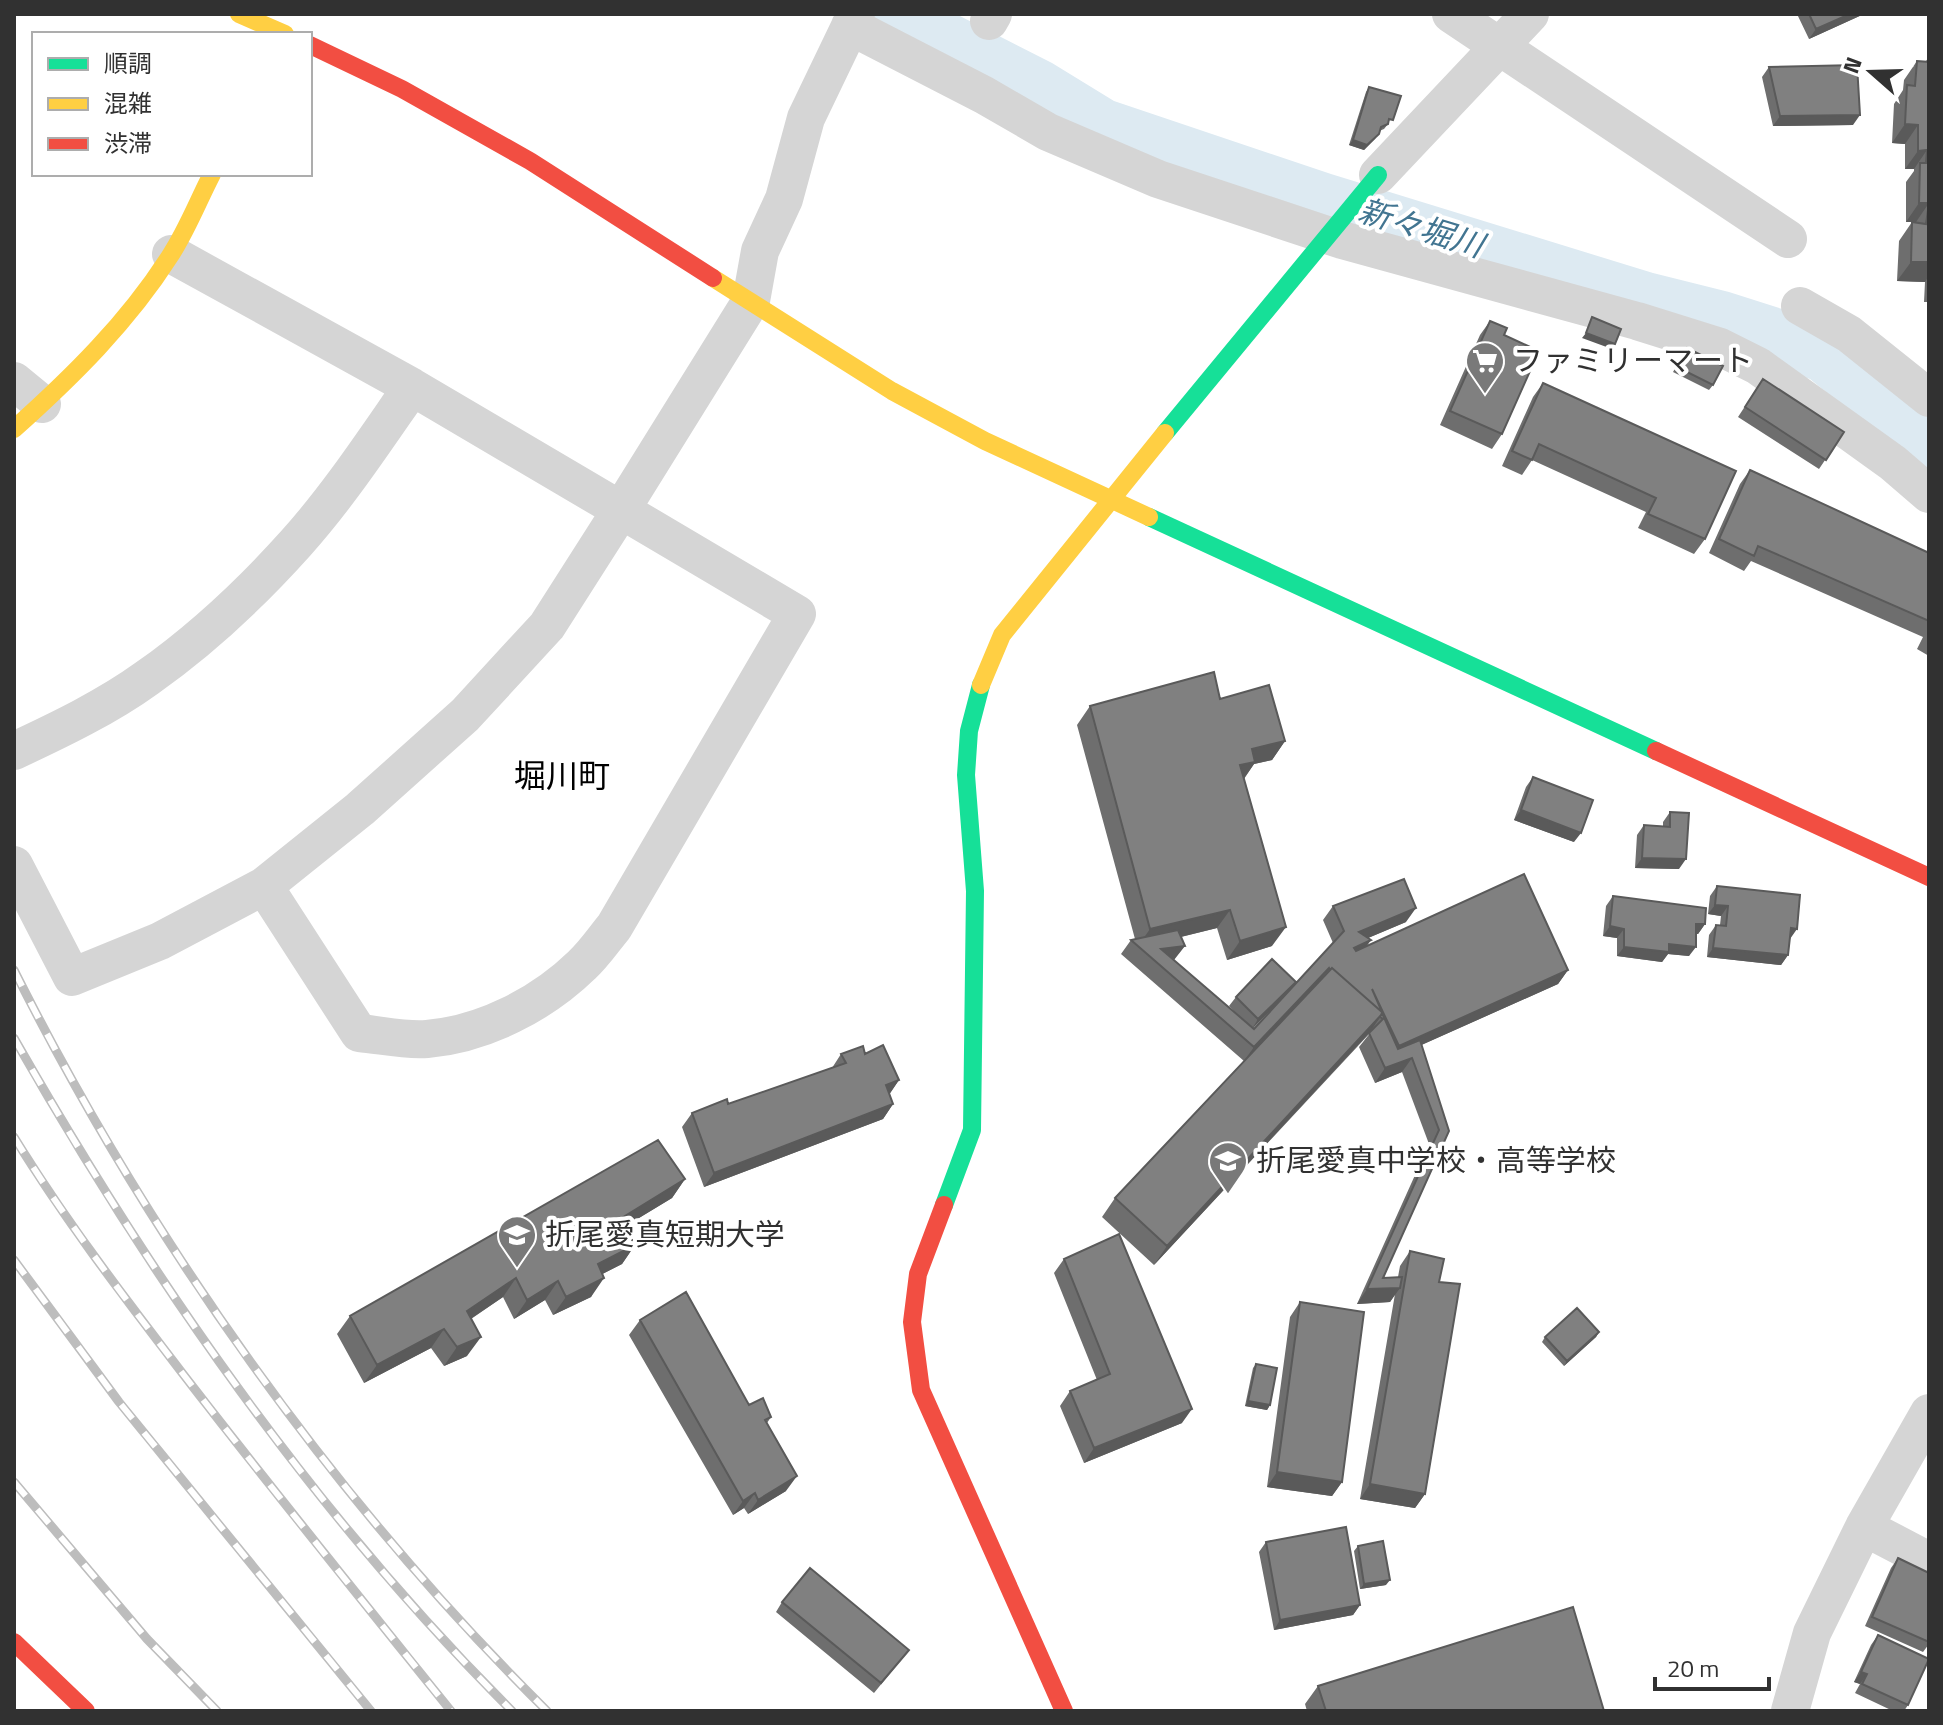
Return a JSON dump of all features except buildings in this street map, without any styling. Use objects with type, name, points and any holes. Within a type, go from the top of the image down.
[{"type":"main road","points":[[239,14],[279,32]]},
{"type":"main road","points":[[312,46],[402,89],[530,161],[892,391],[985,441],[1929,877]]},
{"type":"main road","points":[[14,429],[28,393],[101,347],[138,302],[171,254],[211,176]]},
{"type":"main road","points":[[1064,1711],[921,1390],[912,1322],[918,1274],[972,1130],[975,891],[966,775],[969,731],[980,686],[1002,635],[1374,179]]},
{"type":"main road","points":[[14,1642],[86,1711]]},
{"type":"street","points":[[1451,14],[1788,239]]},
{"type":"street","points":[[1374,179],[1530,14]]},
{"type":"street","points":[[14,865],[72,977],[160,941],[264,886],[360,809],[465,715],[547,626],[751,301],[760,251],[784,199],[806,118],[854,19],[1091,152],[1158,179],[1720,347],[1758,366],[1893,463],[1929,494]]},
{"type":"street","points":[[171,254],[412,387],[797,614],[614,927],[583,964],[542,998],[505,1018],[426,1039],[359,1033],[264,886]]},
{"type":"street","points":[[1800,306],[1849,334],[1929,398]]},
{"type":"street","points":[[14,751],[58,731],[147,678],[232,608],[297,542],[412,387]]},
{"type":"street","points":[[1790,1711],[1812,1633],[1864,1527],[1929,1413]]},
{"type":"street","points":[[1864,1527],[1929,1561]]},
{"type":"water","name":"新々堀川","points":[[848,14],[956,14],[1052,63],[1114,101],[1331,174],[1653,273],[1782,309],[1829,336],[1929,411],[1929,475],[1810,379],[1157,169]]},
{"type":"railway","points":[[14,970],[124,1170],[251,1362],[320,1455],[392,1544],[547,1711]]},
{"type":"railway","points":[[14,1038],[122,1218],[240,1391],[370,1556],[439,1635],[512,1711]]},
{"type":"railway","points":[[14,1137],[74,1228],[161,1345],[451,1711]]},
{"type":"railway","points":[[14,1260],[119,1402],[371,1711]]},
{"type":"railway","points":[[14,1482],[147,1639],[217,1711]]},
{"type":"traffic: fast","points":[[1165,433],[1378,175]]},
{"type":"traffic: fast","points":[[1149,517],[1656,751]]},
{"type":"traffic: fast","points":[[944,1205],[972,1130],[975,891],[966,775],[969,731],[981,685]]},
{"type":"traffic: slow","points":[[239,14],[280,32]]},
{"type":"traffic: slow","points":[[14,429],[78,369],[136,304],[176,246],[211,176]]},
{"type":"traffic: slow","points":[[713,278],[892,391],[985,441],[1149,517]]},
{"type":"traffic: slow","points":[[981,685],[1002,635],[1165,433]]},
{"type":"traffic: jam","points":[[312,46],[402,89],[530,161],[713,278]]},
{"type":"traffic: jam","points":[[1656,751],[1929,877]]},
{"type":"traffic: jam","points":[[944,1205],[918,1274],[912,1322],[921,1390],[1064,1711]]},
{"type":"traffic: jam","points":[[14,1642],[86,1711]]},
{"type":"place","name":"ファミリーマート","points":[[1485,395]]},
{"type":"place","name":"折尾愛真中学校・高等学校","points":[[1228,1195]]},
{"type":"place","name":"折尾愛真短期大学","points":[[517,1269]]},
{"type":"district","name":"堀川町","points":[[562,776]]}]
